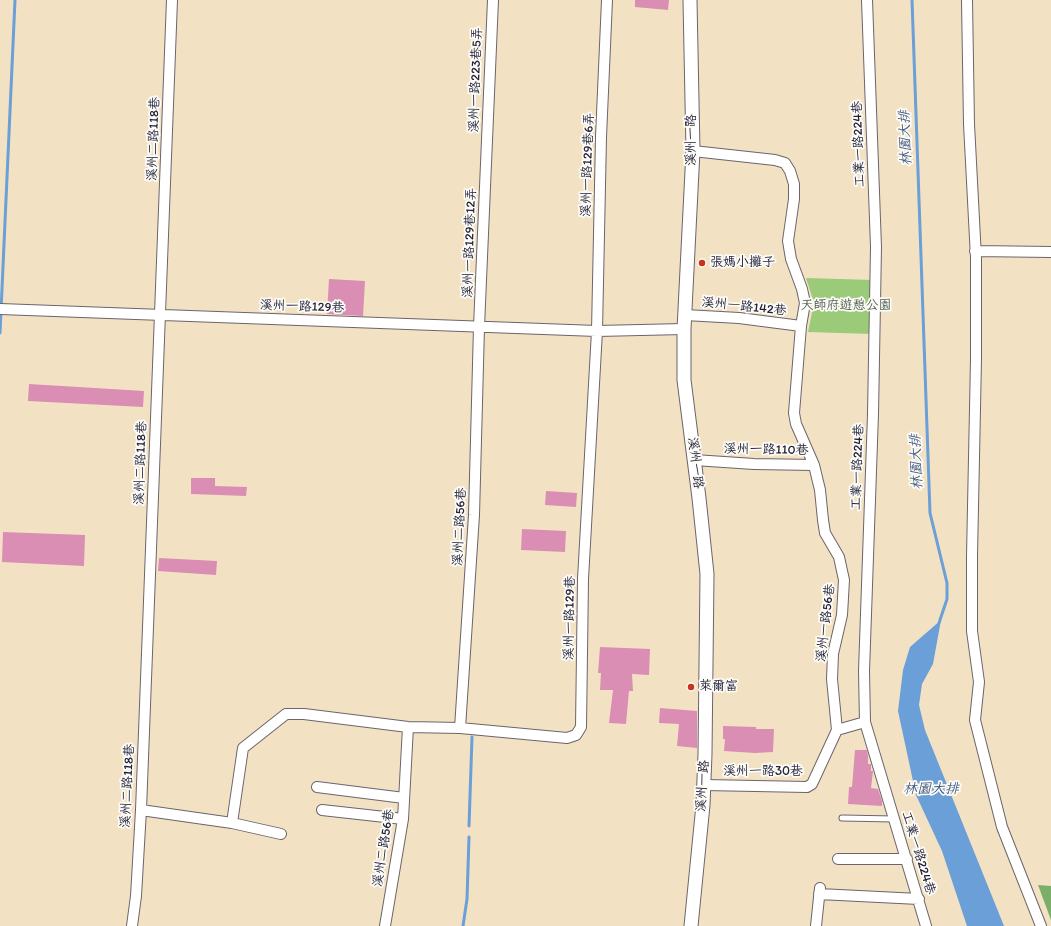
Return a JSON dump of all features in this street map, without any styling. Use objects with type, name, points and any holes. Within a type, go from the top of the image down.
[{"type":"street","name":"溪州二路118巷","points":[[132,926],[136,896],[141,810],[172,0]]},
{"type":"street","name":"溪州一路223巷5弄","points":[[486,160],[493,0]]},
{"type":"street","name":"溪州一路129巷6弄","points":[[597,331],[601,137],[607,0]]},
{"type":"street","name":"溪州一路","points":[[690,0],[693,151],[684,329],[684,380],[707,574],[704,785],[691,926]]},
{"type":"street","name":"工業一路224巷","points":[[867,0],[876,247],[873,414],[864,671],[865,722],[926,926]]},
{"type":"street","points":[[967,0],[969,124],[975,251],[976,359],[972,631],[979,682],[975,720],[1002,827],[1041,926]]},
{"type":"street","name":"溪州一路110巷","points":[[693,151],[775,160],[785,163],[790,171],[794,184],[794,199],[788,241],[791,259],[802,289],[805,303],[801,326],[794,413],[796,424],[814,464],[754,464],[694,460]]},
{"type":"street","name":"溪州一路129巷12弄","points":[[479,328],[486,160]]},
{"type":"street","points":[[975,251],[1051,252]]},
{"type":"street","name":"溪州一路129巷","points":[[3,309],[479,328],[597,331],[684,329]]},
{"type":"street","name":"溪州一路142巷","points":[[685,315],[740,318],[801,326]]},
{"type":"street","name":"溪州二路56巷","points":[[460,728],[474,515],[479,328]]},
{"type":"street","name":"溪州一路129巷","points":[[232,822],[243,748],[286,714],[304,714],[408,727],[460,728],[567,738],[576,735],[581,727],[583,579],[597,331]]},
{"type":"street","name":"溪州一路56巷","points":[[814,464],[820,490],[825,534],[839,556],[844,580],[842,615],[833,654],[832,679],[834,694]]},
{"type":"street","name":"溪州一路30巷","points":[[704,785],[807,786],[812,784],[837,730],[834,694]]},
{"type":"street","points":[[837,730],[865,722]]},
{"type":"street","name":"溪州二路56巷","points":[[385,926],[403,819],[408,727]]},
{"type":"street","points":[[317,787],[404,798]]},
{"type":"street","points":[[141,810],[232,822],[281,834]]},
{"type":"street","points":[[322,810],[403,819]]},
{"type":"street","points":[[838,859],[907,859]]},
{"type":"street","points":[[816,926],[820,891],[918,898]]},
{"type":"lane","points":[[842,818],[894,819]]},
{"type":"green space","name":"天師府遊憩公園","points":[[806,278],[873,280],[873,334],[808,332],[814,303]]},
{"type":"green space","points":[[1038,885],[1051,886],[1051,920]]},
{"type":"water","name":"林園大排","points":[[941,620],[933,664],[922,684],[919,705],[925,730],[1004,926],[967,926],[942,851],[916,795],[898,711],[903,670],[910,647]]},
{"type":"building","points":[[635,0],[669,0],[668,10],[635,7]]},
{"type":"building","points":[[329,279],[365,281],[363,316],[327,314]]},
{"type":"building","points":[[29,384],[144,391],[143,407],[28,401]]},
{"type":"building","points":[[191,478],[215,478],[215,486],[247,487],[246,496],[191,494]]},
{"type":"building","points":[[546,491],[577,493],[576,507],[545,505]]},
{"type":"building","points":[[522,529],[566,531],[565,552],[521,550]]},
{"type":"building","points":[[3,532],[85,535],[84,566],[2,562]]},
{"type":"building","points":[[159,558],[217,561],[216,575],[158,571]]},
{"type":"building","points":[[600,647],[650,649],[649,675],[632,674],[633,691],[629,691],[626,724],[609,723],[613,690],[600,690],[601,673],[598,673]]},
{"type":"building","points":[[660,708],[697,711],[697,748],[677,746],[679,724],[659,723]]},
{"type":"building","points":[[723,726],[774,729],[773,752],[755,753],[724,751],[725,739],[723,739]]},
{"type":"building","points":[[855,750],[867,750],[868,764],[871,764],[871,771],[873,771],[871,788],[878,789],[882,806],[848,804],[849,787],[852,787]]},
{"type":"waterway","points":[[0,333],[15,0]]},
{"type":"waterway","name":"林園大排","points":[[912,0],[930,513],[947,583],[947,599],[939,623]]},
{"type":"waterway","points":[[469,826],[472,737]]},
{"type":"waterway","points":[[463,926],[467,899],[469,837]]},
{"type":"place","name":"張媽小攤子","points":[[702,263]]},
{"type":"place","name":"萊爾富","points":[[691,687]]}]
